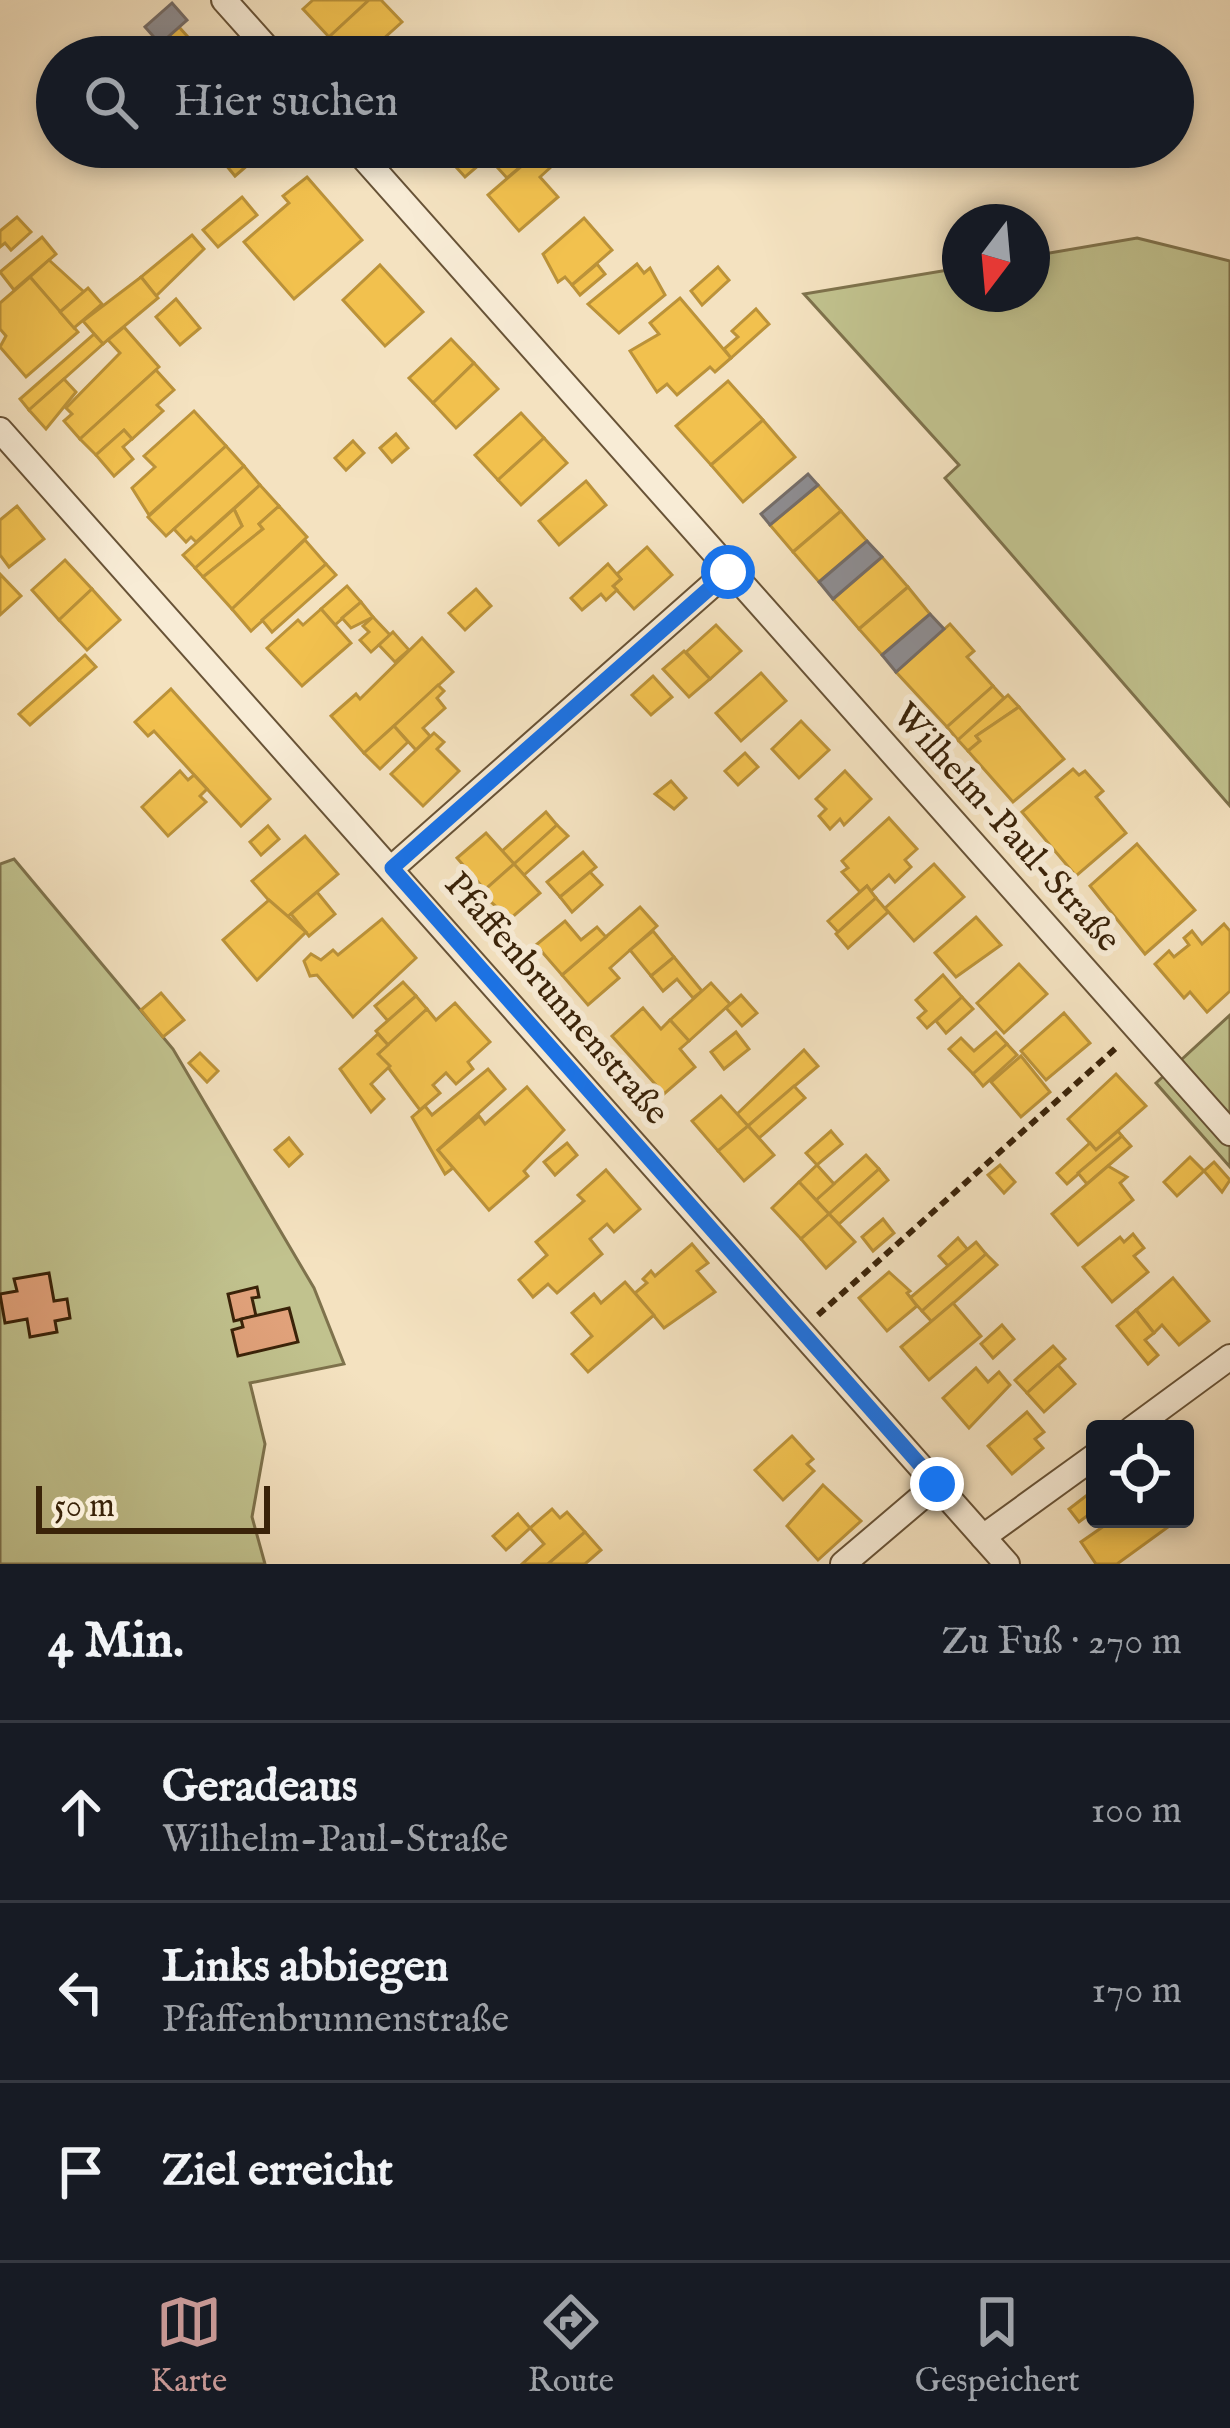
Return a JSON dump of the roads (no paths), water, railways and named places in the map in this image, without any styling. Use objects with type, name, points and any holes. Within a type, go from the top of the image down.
[{"type":"street","points":[[224,0],[256,36]]},
{"type":"street","name":"Wilhelm-Paul-Straße","points":[[372,168],[1230,1133]]},
{"type":"street","name":"Pfaffenbrunnenstraße","points":[[0,430],[1007,1564]]},
{"type":"street","points":[[392,868],[728,572]]},
{"type":"street","points":[[1144,1420],[1230,1357]]},
{"type":"street","points":[[983,1538],[1086,1463]]},
{"type":"street","points":[[843,1564],[937,1484]]}]
